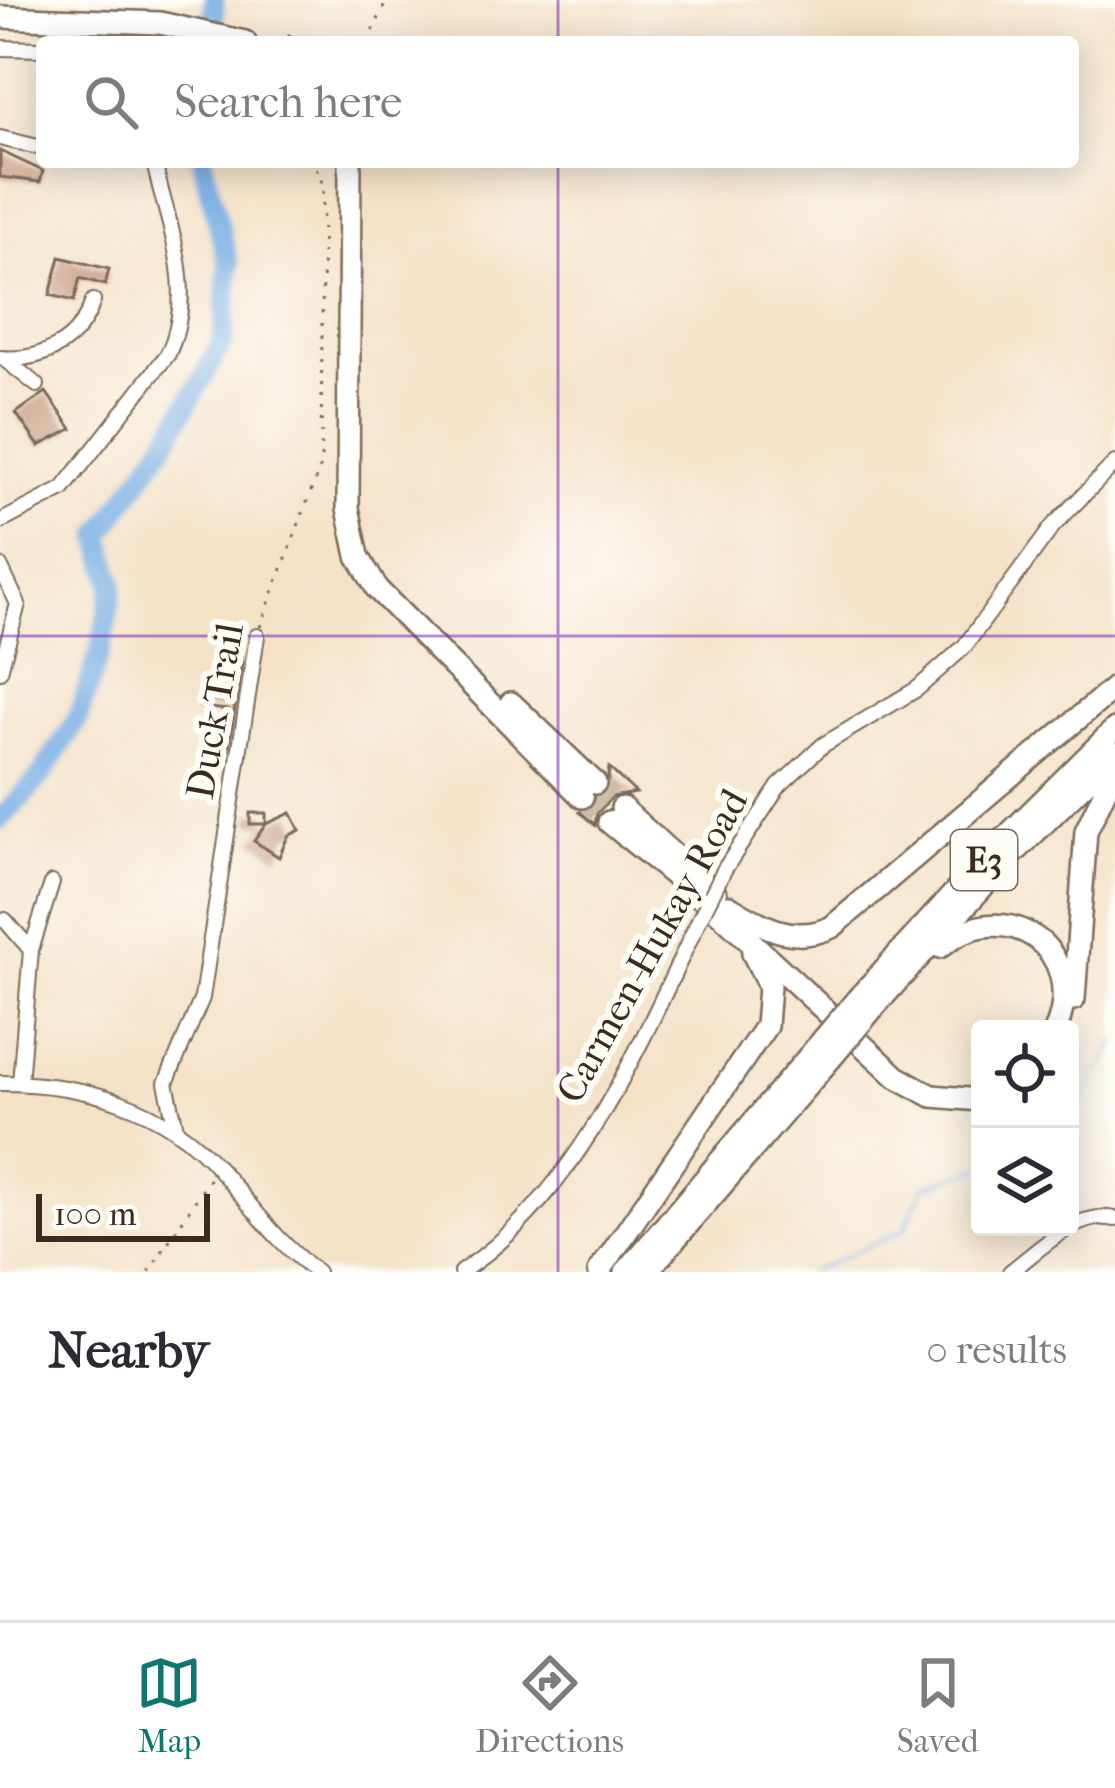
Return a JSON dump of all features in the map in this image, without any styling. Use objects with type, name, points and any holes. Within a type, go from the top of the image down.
[{"type":"highway","points":[[0,17],[208,36]]},
{"type":"highway","points":[[85,36],[159,28],[184,36]]},
{"type":"highway","points":[[1,45],[36,41]]},
{"type":"highway","points":[[350,168],[348,508],[358,556],[387,602],[588,790],[394,593],[366,545],[359,504],[365,212],[361,168]]},
{"type":"highway","points":[[717,913],[782,934],[832,928],[1115,687]]},
{"type":"highway","name":"E3","points":[[647,1272],[974,870],[1115,729]]},
{"type":"highway","name":"E3","points":[[866,1002],[1115,753]]},
{"type":"highway","points":[[1069,1020],[1085,831],[1115,770]]},
{"type":"highway","points":[[616,815],[897,1077],[932,1096],[971,1099]]},
{"type":"highway","points":[[717,913],[905,1069],[939,1085],[971,1087]]},
{"type":"highway","points":[[599,1272],[766,1026],[767,978],[717,913]]},
{"type":"highway","points":[[866,1002],[951,937],[971,927],[1004,923],[1030,934],[1053,957],[1063,986],[1057,1020]]},
{"type":"highway","name":"E3","points":[[626,1272],[823,1054]]},
{"type":"street","points":[[1,45],[36,49]]},
{"type":"street","points":[[0,138],[36,147]]},
{"type":"street","points":[[0,523],[33,508],[73,478],[169,353],[177,334],[183,279],[155,168]]},
{"type":"street","points":[[2,358],[23,358],[68,341],[79,332],[93,302]]},
{"type":"street","points":[[2,358],[37,385]]},
{"type":"street","name":"Carmen-Hukay Road","points":[[461,1272],[528,1213],[581,1143],[717,913],[724,870],[779,786],[823,745],[916,689],[964,647],[1052,526],[1115,463]]},
{"type":"street","points":[[0,566],[19,604],[0,670]]},
{"type":"street","name":"Duck Trail","points":[[176,1128],[166,1082],[202,998],[257,636]]},
{"type":"street","points":[[20,1083],[31,950],[52,884]]},
{"type":"street","points":[[5,920],[31,950]]},
{"type":"street","points":[[0,1083],[109,1097],[176,1128],[218,1166],[286,1247],[317,1272]]},
{"type":"street","points":[[1010,1272],[1078,1223],[1097,1216],[1115,1219]]},
{"type":"path","points":[[371,36],[387,0]]},
{"type":"path","name":"Duck Trail","points":[[257,636],[321,465],[323,185],[316,168]]},
{"type":"path","points":[[149,1272],[218,1166]]},
{"type":"building","points":[[0,151],[43,171],[40,182],[0,177]]},
{"type":"building","points":[[60,257],[109,269],[105,285],[80,278],[74,301],[50,295]]},
{"type":"building","points":[[46,392],[72,429],[39,446],[16,413]]},
{"type":"building","points":[[223,648],[234,650],[232,660],[242,662],[227,759],[214,757],[218,743],[209,741],[212,727],[222,730],[228,710],[200,707],[201,696],[224,695],[230,666],[220,664]]},
{"type":"building","points":[[609,768],[636,793],[612,797],[597,813],[595,825],[580,812],[607,792]]},
{"type":"building","points":[[250,813],[266,813],[266,824],[250,824]]},
{"type":"building","points":[[291,813],[300,830],[288,836],[279,857],[254,841],[266,824]]},
{"type":"waterway","points":[[214,0],[214,36]]},
{"type":"waterway","points":[[0,820],[41,776],[77,720],[100,652],[113,586],[101,535],[171,434],[223,341],[229,266],[204,168]]},
{"type":"waterway","points":[[1079,1110],[1115,1042]]},
{"type":"waterway","points":[[810,1272],[904,1230],[924,1187],[971,1171]]},
{"type":"tunnel","points":[[595,783],[622,808]]},
{"type":"tunnel","points":[[582,797],[609,822]]}]
